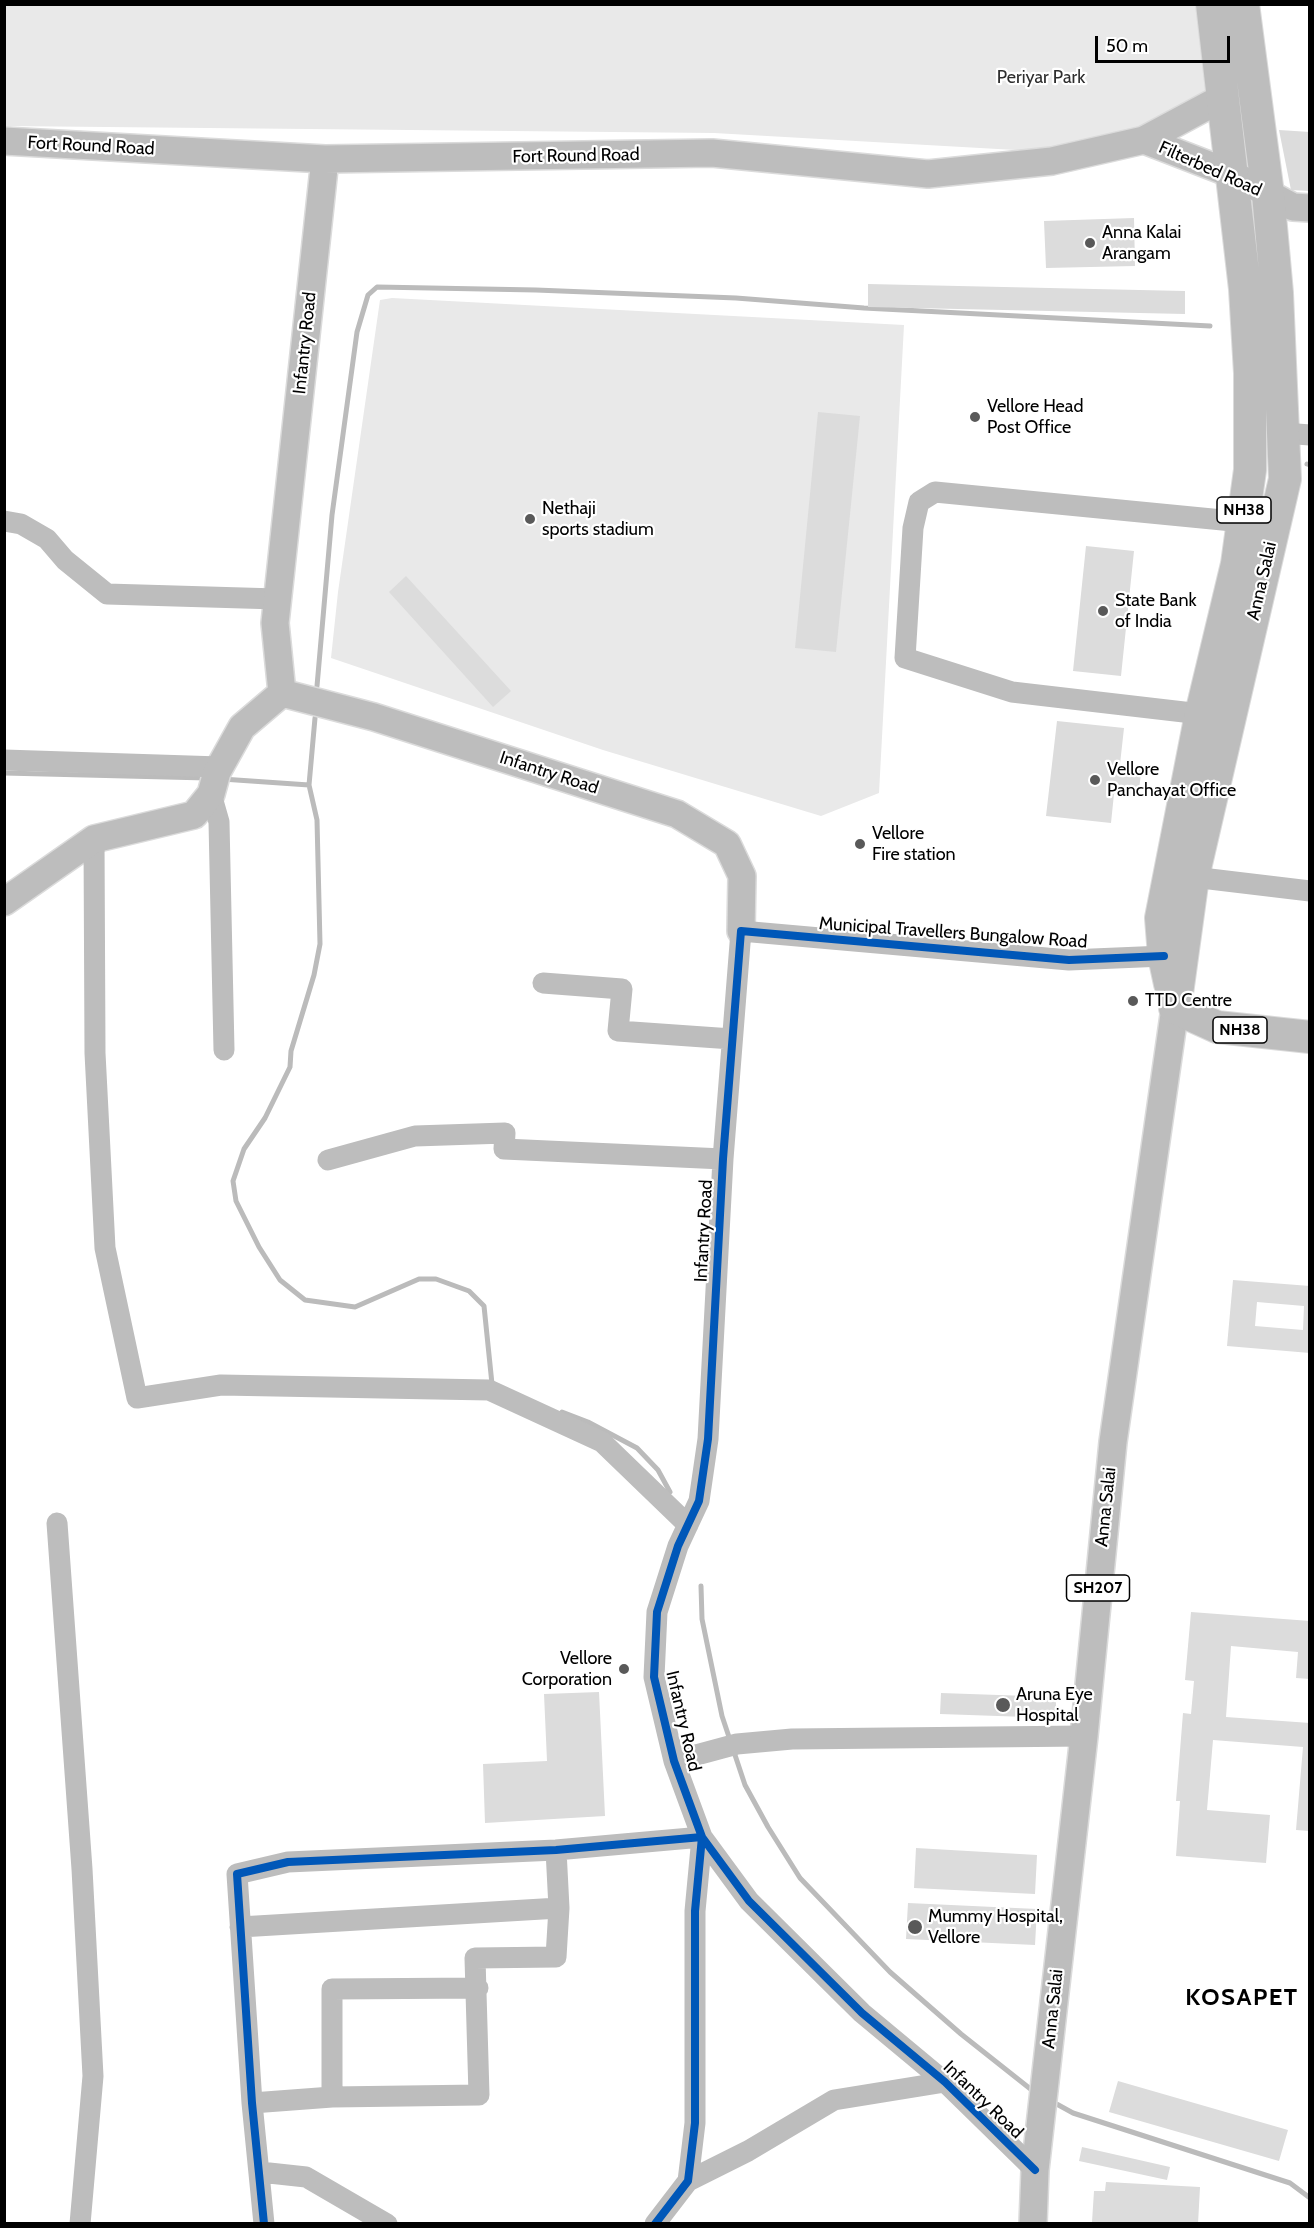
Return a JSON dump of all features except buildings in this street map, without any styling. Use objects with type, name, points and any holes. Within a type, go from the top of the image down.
[{"type":"highway","name":"Anna Salai","points":[[1175,1008],[1164,956],[1161,918],[1201,714],[1237,564],[1250,470],[1250,373],[1245,290],[1212,4]]},
{"type":"highway","name":"Anna Salai","points":[[1175,1008],[1193,877],[1297,434],[1277,293],[1268,194],[1243,4]]},
{"type":"highway","name":"NH38","points":[[1175,1008],[1217,1027],[1310,1037]]},
{"type":"main road","points":[[1144,140],[1224,97]]},
{"type":"main road","name":"Filterbed Road","points":[[1144,140],[1232,174],[1293,207],[1310,208]]},
{"type":"main road","name":"Fort Round Road","points":[[4,141],[325,159],[712,153],[928,174],[1052,161],[1144,140]]},
{"type":"main road","name":"Infantry Road","points":[[325,159],[275,623],[282,693],[375,717],[677,814],[728,843],[742,876],[741,931]]},
{"type":"main road","points":[[4,902],[94,839],[194,815],[211,794],[220,766],[242,727],[282,693]]},
{"type":"main road","name":"Anna Salai","points":[[1033,2223],[1035,2170],[1084,1736],[1113,1442],[1175,1008]]},
{"type":"street","points":[[1201,714],[1012,692],[905,658],[913,528],[920,502],[935,492],[1243,522]]},
{"type":"street","points":[[4,521],[21,524],[47,539],[65,560],[107,594],[278,599]]},
{"type":"street","points":[[4,759],[220,766]]},
{"type":"street","points":[[211,794],[219,822],[224,1050]]},
{"type":"street","points":[[94,839],[95,1053],[105,1248],[137,1398],[221,1385],[489,1390],[602,1442],[688,1525]]},
{"type":"street","points":[[1193,877],[1310,891]]},
{"type":"street","name":"Municipal Travellers Bungalow Road","points":[[741,931],[1069,960],[1164,956]]},
{"type":"street","name":"Infantry Road","points":[[741,931],[723,1159],[708,1438],[699,1502],[678,1546],[657,1612],[654,1677],[674,1761],[702,1837],[749,1901],[862,2013],[945,2082],[1035,2170]]},
{"type":"street","points":[[543,983],[622,989],[618,1031],[732,1040]]},
{"type":"street","points":[[328,1160],[415,1136],[505,1133],[504,1149],[723,1159]]},
{"type":"street","points":[[57,1523],[82,1869],[93,2076],[80,2223]]},
{"type":"street","points":[[674,1761],[737,1744],[792,1738],[1084,1736]]},
{"type":"street","points":[[264,2223],[252,2103],[237,1874],[288,1862],[556,1850],[702,1837],[695,1911],[695,2123],[688,2181]]},
{"type":"street","points":[[252,2103],[332,2097],[479,2095],[478,1988],[475,1958],[556,1957],[559,1908],[556,1850]]},
{"type":"street","points":[[240,1927],[559,1908]]},
{"type":"street","points":[[332,2097],[332,1989],[478,1988]]},
{"type":"street","points":[[655,2223],[688,2181],[748,2151],[834,2100],[945,2082]]},
{"type":"street","points":[[260,2172],[306,2176],[387,2223]]},
{"type":"green space","name":"Periyar Park","points":[[5,4],[1200,5],[1218,94],[1139,135],[1051,152],[714,133],[5,126]]},
{"type":"green space","points":[[392,298],[904,325],[879,793],[821,816],[603,750],[331,658],[338,592],[380,300]]},
{"type":"waterway","points":[[317,686],[332,515],[357,332],[368,295],[377,287],[536,290],[736,298],[864,308],[1210,326]]},
{"type":"waterway","points":[[309,785],[315,718]]},
{"type":"waterway","points":[[4,773],[207,778]]},
{"type":"waterway","points":[[222,779],[309,785],[317,820],[320,944],[314,975],[291,1051],[290,1067],[265,1118],[244,1149],[233,1181],[236,1201],[259,1247],[280,1280],[305,1300],[355,1307],[419,1279],[436,1279],[469,1291],[484,1306],[492,1384]]},
{"type":"waterway","points":[[562,1412],[588,1422],[637,1448],[658,1470],[670,1492]]},
{"type":"waterway","points":[[701,1586],[702,1619],[722,1716],[730,1740]]},
{"type":"waterway","points":[[733,1749],[745,1785],[800,1878],[890,1972],[961,2034],[1033,2091]]},
{"type":"waterway","points":[[1053,2102],[1073,2113],[1290,2183],[1310,2198]]},
{"type":"cycle path","points":[[1035,2170],[945,2082],[862,2013],[749,1901],[702,1837],[674,1761],[654,1677],[657,1612],[678,1546],[699,1501],[708,1439],[723,1159],[741,931],[1069,960],[1164,956]]},
{"type":"cycle path","points":[[264,2224],[252,2103],[237,1874],[288,1862],[556,1850],[702,1837],[695,1911],[695,2123],[688,2181],[655,2224]]},
{"type":"place","name":"Anna Kalai Arangam","points":[[1090,243]]},
{"type":"place","name":"Vellore Head Post Office","points":[[975,417]]},
{"type":"place","name":"Nethaji sports stadium","points":[[530,519]]},
{"type":"place","name":"State Bank of India","points":[[1103,611]]},
{"type":"place","name":"Vellore Panchayat Office","points":[[1095,780]]},
{"type":"place","name":"Vellore Fire station","points":[[860,844]]},
{"type":"place","name":"TTD Centre","points":[[1133,1001]]},
{"type":"place","name":"Vellore Corporation","points":[[624,1669]]},
{"type":"place","name":"Aruna Eye Hospital","points":[[1003,1705]]},
{"type":"place","name":"Mummy Hospital, Vellore","points":[[915,1927]]},
{"type":"district","name":"KOSAPET","points":[[1242,1998]]}]
